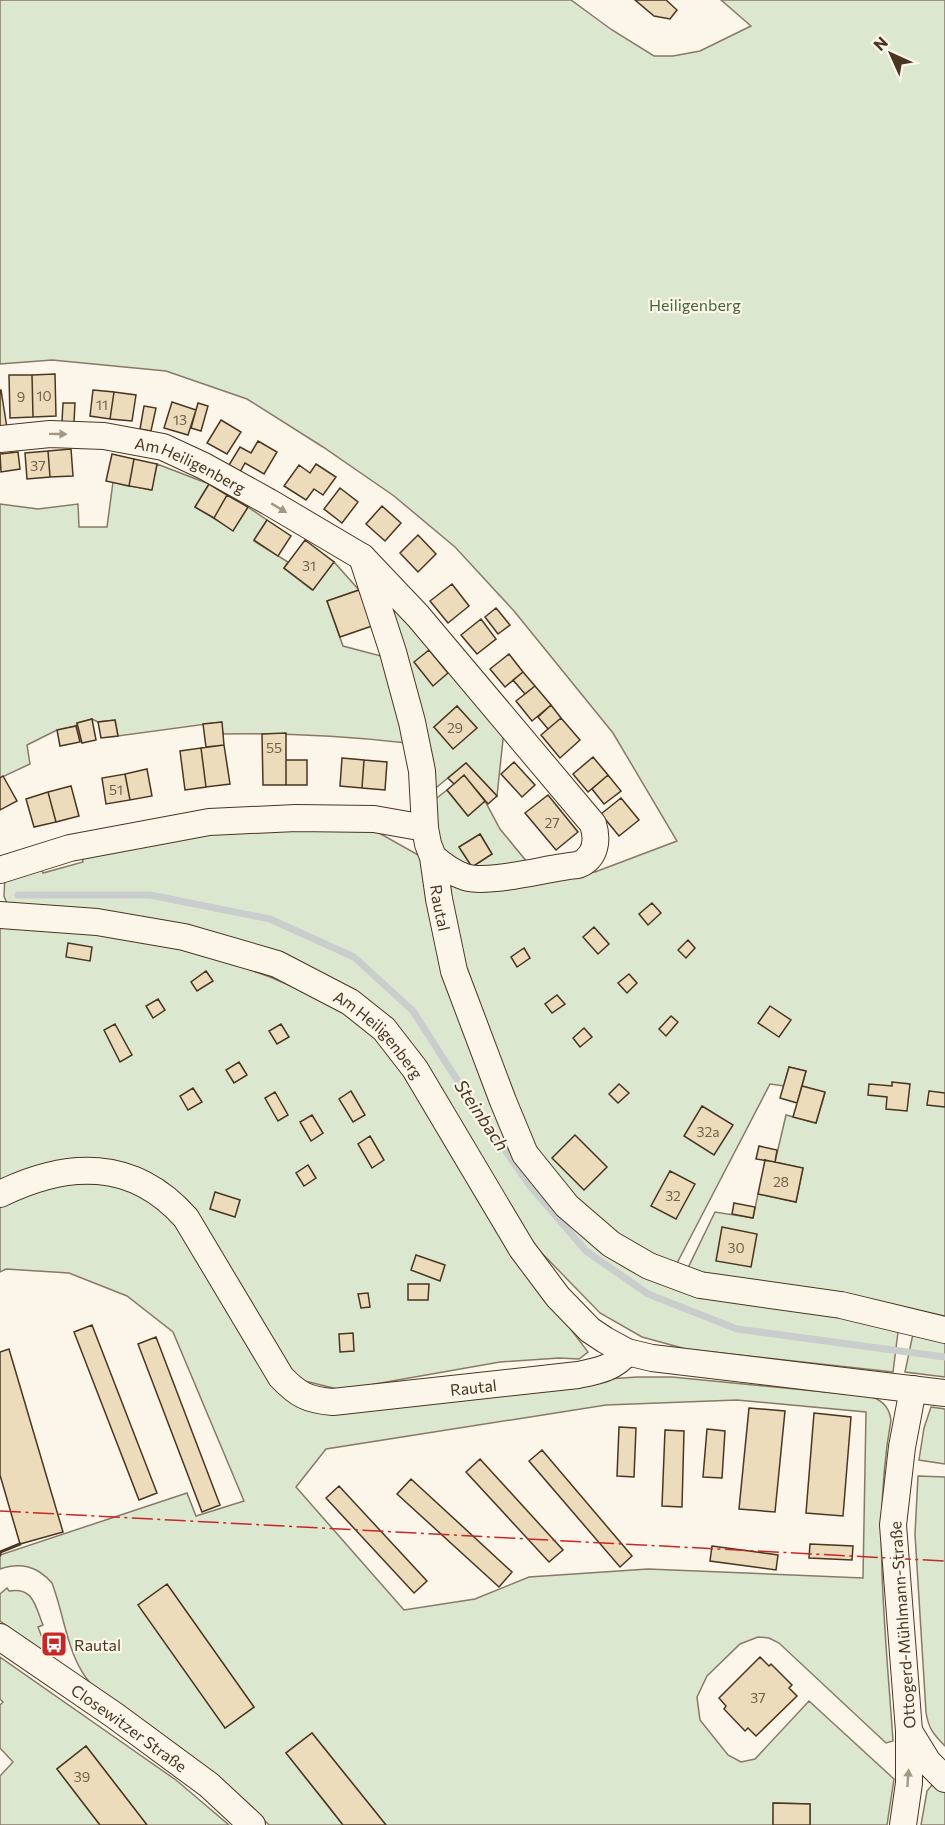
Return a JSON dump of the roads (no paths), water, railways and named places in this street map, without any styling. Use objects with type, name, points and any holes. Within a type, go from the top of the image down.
[{"type":"street","name":"Am Heiligenberg","points":[[0,439],[50,434],[104,436],[163,447],[204,466],[269,502],[362,558],[418,616],[487,697],[593,824],[597,836],[594,852],[584,862],[482,880],[465,877],[443,866],[433,857]]},
{"type":"street","points":[[362,558],[390,642],[412,722],[422,771],[425,828],[433,857]]},
{"type":"street","points":[[0,870],[70,848],[209,822],[296,818],[374,819],[425,828]]},
{"type":"street","name":"Rautal","points":[[433,857],[454,971],[503,1101],[525,1154],[567,1206],[611,1244],[650,1266],[700,1285],[841,1305],[945,1330]]},
{"type":"street","name":"Am Heiligenberg","points":[[0,915],[98,922],[184,937],[277,964],[350,1002],[384,1029],[415,1069],[522,1249],[558,1297],[590,1330],[627,1352]]},
{"type":"street","name":"Rautal","points":[[0,1194],[20,1184],[48,1176],[86,1170],[126,1176],[158,1191],[186,1218],[281,1377],[305,1397],[333,1402],[578,1375],[611,1366],[621,1360],[627,1352]]},
{"type":"street","points":[[627,1352],[682,1362],[945,1393]]},
{"type":"street","name":"Ottogerd-Mühlmann-Straße","points":[[903,1825],[909,1783],[909,1731],[893,1525],[902,1447],[913,1389]]},
{"type":"street","name":"Closewitzer Straße","points":[[0,1637],[114,1715],[209,1785],[252,1825]]},
{"type":"street","points":[[909,1731],[928,1762],[945,1779]]},
{"type":"waterway","name":"Steinbach","points":[[18,895],[150,895],[270,919],[354,957],[413,1011],[468,1097],[530,1186],[586,1251],[648,1294],[737,1329],[945,1357]]},
{"type":"place","name":"Rautal","points":[[54,1644]]},
{"type":"park label","name":"Heiligenberg","points":[[695,304]]}]
